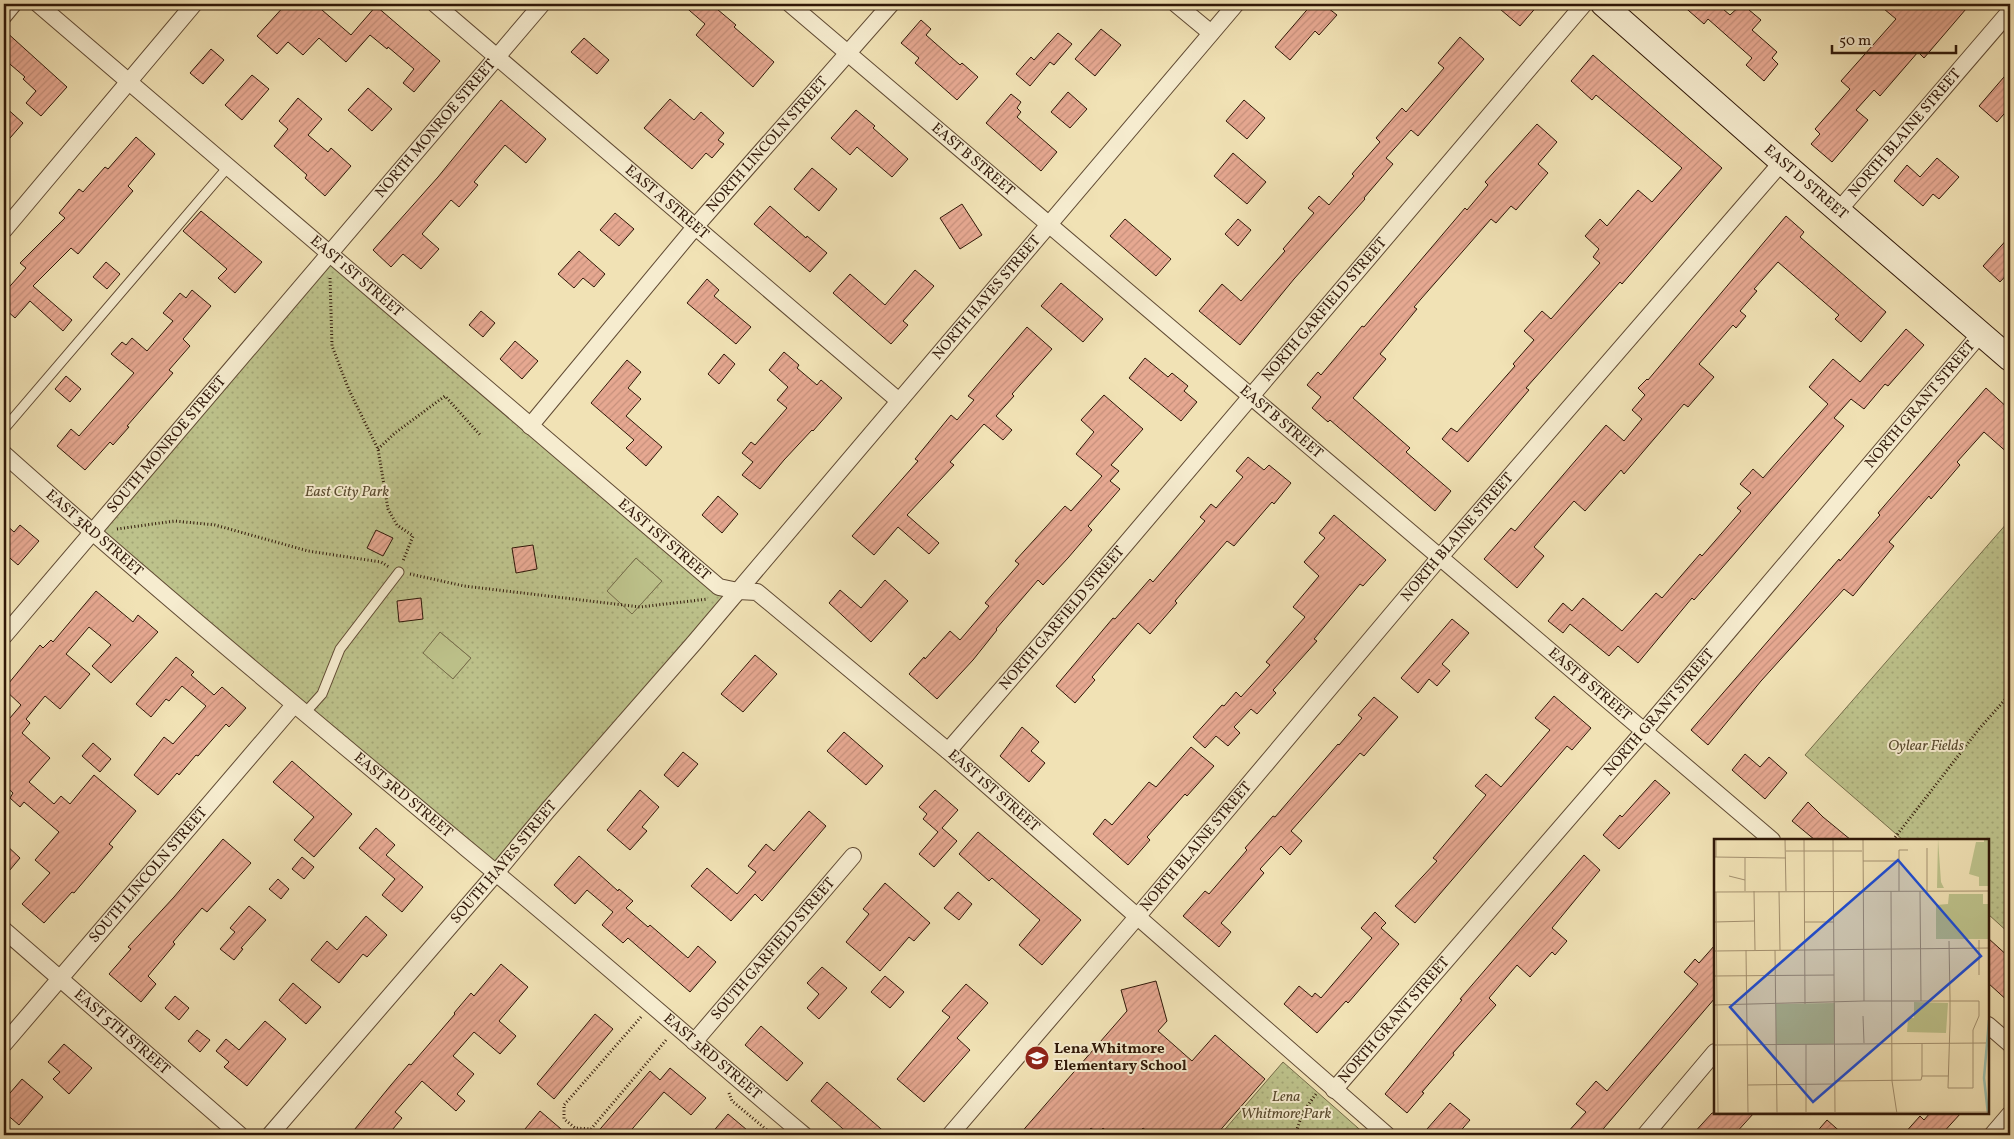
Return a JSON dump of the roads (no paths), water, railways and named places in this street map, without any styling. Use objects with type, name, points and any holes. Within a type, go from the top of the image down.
[{"type":"street","name":"EAST 1ST STREET","points":[[38,4],[719,587],[757,592],[948,751],[1387,1135]]},
{"type":"street","points":[[4,230],[194,4]]},
{"type":"street","name":"EAST A STREET","points":[[435,4],[899,401]]},
{"type":"street","name":"NORTH MONROE STREET","points":[[330,253],[542,4]]},
{"type":"street","name":"EAST B STREET","points":[[790,4],[1771,839]]},
{"type":"street","name":"NORTH LINCOLN STREET","points":[[530,426],[695,227],[891,4]]},
{"type":"street","points":[[1176,4],[1211,33]]},
{"type":"street","name":"NORTH HAYES STREET","points":[[738,591],[1236,4]]},
{"type":"street","name":"NORTH GARFIELD STREET","points":[[948,751],[1045,640],[1584,4]]},
{"type":"street","name":"EAST D STREET","points":[[1604,4],[1782,162],[2010,359]]},
{"type":"street","name":"NORTH BLAINE STREET","points":[[1839,210],[2010,11]]},
{"type":"street","name":"NORTH BLAINE STREET","points":[[950,1135],[1138,917],[1440,557],[1782,162]]},
{"type":"street","name":"SOUTH MONROE STREET","points":[[4,636],[330,253]]},
{"type":"street","name":"NORTH GRANT STREET","points":[[1334,1090],[1644,730],[1981,333]]},
{"type":"street","name":"EAST 3RD STREET","points":[[4,454],[299,709],[496,873],[804,1135]]},
{"type":"street","name":"SOUTH HAYES STREET","points":[[279,1132],[548,810],[738,591]]},
{"type":"street","name":"SOUTH LINCOLN STREET","points":[[4,1044],[299,709]]},
{"type":"street","name":"SOUTH GARFIELD STREET","points":[[694,1042],[853,856]]},
{"type":"street","name":"EAST 5TH STREET","points":[[4,930],[240,1135]]},
{"type":"street","points":[[1989,1026],[2010,1044]]},
{"type":"street","points":[[1644,1135],[1714,1053]]},
{"type":"street","points":[[1992,1135],[2010,1114]]},
{"type":"lane","points":[[4,20],[18,4]]},
{"type":"lane","points":[[4,429],[228,167]]},
{"type":"lane","points":[[299,709],[322,694],[340,648],[399,572]]},
{"type":"place","name":"Lena Whitmore Elementary School","points":[[1037,1058]]},
{"type":"park label","name":"East City Park","points":[[347,492]]},
{"type":"park label","name":"Oylear Fields","points":[[1926,746]]},
{"type":"park label","name":"Lena Whitmore Park","points":[[1286,1106]]}]
